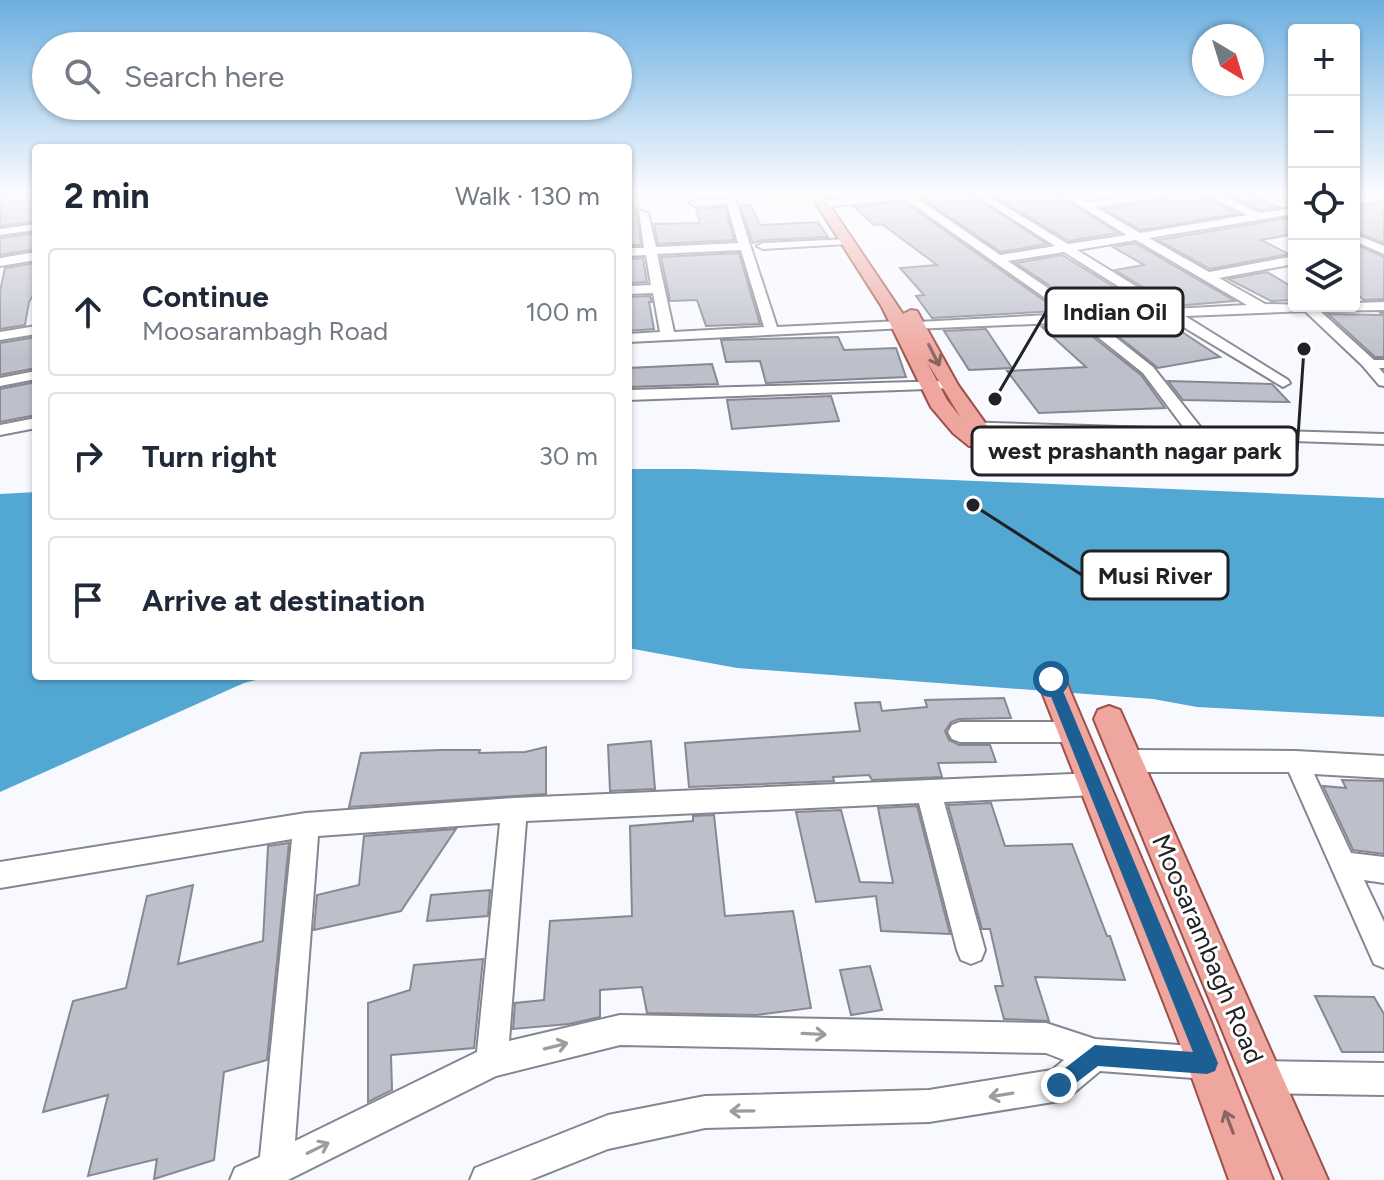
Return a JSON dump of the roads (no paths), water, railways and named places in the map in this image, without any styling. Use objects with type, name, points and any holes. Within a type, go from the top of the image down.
[{"type":"main road","points":[[853,249],[909,325],[925,384],[956,427],[978,439]]},
{"type":"main road","points":[[861,249],[949,385],[978,439]]},
{"type":"main road","name":"Moosarambagh Road","points":[[1051,679],[1207,1063],[1251,1180]]},
{"type":"main road","name":"Moosarambagh Road","points":[[1109,719],[1306,1180]]},
{"type":"street","points":[[632,252],[687,249]]},
{"type":"street","points":[[747,249],[772,331]]},
{"type":"street","points":[[984,249],[1084,319],[1148,370],[1198,434]]},
{"type":"street","points":[[998,259],[1061,249]]},
{"type":"street","points":[[1070,249],[1283,383]]},
{"type":"street","points":[[1164,249],[1262,308]]},
{"type":"street","points":[[649,251],[668,336]]},
{"type":"street","points":[[0,262],[32,257]]},
{"type":"street","points":[[1209,276],[1288,263]]},
{"type":"street","points":[[632,290],[657,289]]},
{"type":"street","points":[[1360,305],[1384,306]]},
{"type":"street","points":[[632,338],[1288,308]]},
{"type":"street","points":[[1314,312],[1377,364],[1369,367],[1384,382]]},
{"type":"street","points":[[0,336],[32,328]]},
{"type":"street","points":[[0,382],[32,376]]},
{"type":"street","points":[[632,395],[949,385]]},
{"type":"street","points":[[0,430],[32,424]]},
{"type":"street","points":[[978,439],[1198,434],[1384,439]]},
{"type":"street","points":[[960,732],[1072,732]]},
{"type":"street","points":[[1129,761],[1296,762],[1384,767]]},
{"type":"street","points":[[1296,762],[1384,954]]},
{"type":"street","points":[[0,875],[306,825],[514,810],[1095,784]]},
{"type":"street","points":[[928,790],[971,950]]},
{"type":"street","points":[[492,1061],[514,810]]},
{"type":"street","points":[[276,1168],[306,825]]},
{"type":"street","points":[[1341,864],[1384,870]]},
{"type":"street","points":[[247,1180],[492,1061],[620,1030],[1046,1038],[1095,1055],[1207,1063]]},
{"type":"street","points":[[487,1180],[608,1132],[705,1112],[929,1106],[1059,1085],[1095,1055]]},
{"type":"street","points":[[1262,1077],[1384,1079]]},
{"type":"water","points":[[632,469],[1384,498],[1384,717],[1197,707],[1153,699],[737,668],[632,649]]},
{"type":"water","points":[[32,492],[32,680],[256,680],[0,792],[0,494]]},
{"type":"place","name":"west prashanth nagar park","points":[[1304,349]]},
{"type":"place","name":"Indian Oil","points":[[995,399]]},
{"type":"place","name":"Musi River","points":[[973,505]]}]
